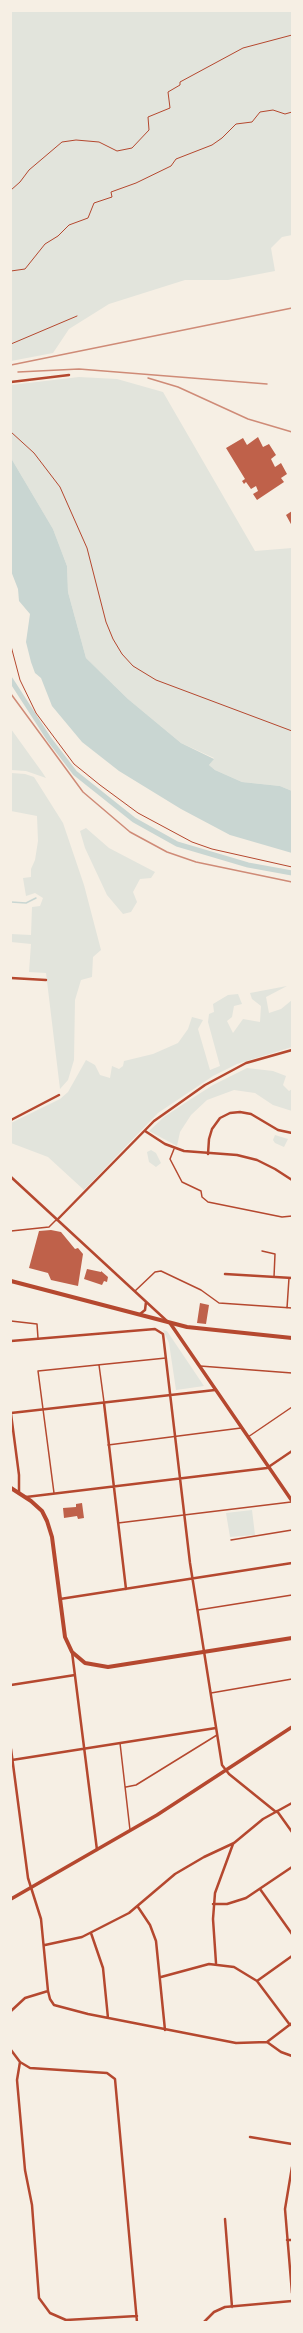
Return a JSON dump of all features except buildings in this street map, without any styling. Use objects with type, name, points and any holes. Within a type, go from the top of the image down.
[{"type":"main road","points":[[11,1281],[203,1331],[292,1338]]},
{"type":"main road","points":[[11,1488],[26,1496],[42,1511],[49,1526],[64,1637],[72,1652],[85,1663],[102,1667],[292,1638]]},
{"type":"street","points":[[11,382],[69,375]]},
{"type":"street","points":[[11,978],[46,980]]},
{"type":"street","points":[[57,1220],[154,1121],[205,1085],[246,1063],[292,1050]]},
{"type":"street","points":[[11,1120],[59,1095]]},
{"type":"street","points":[[208,1154],[208,1139],[212,1128],[220,1118],[230,1113],[240,1112],[251,1114],[278,1130],[292,1133]]},
{"type":"street","points":[[145,1131],[174,1149],[208,1154],[237,1155],[257,1160],[292,1180]]},
{"type":"street","points":[[11,1177],[170,1323],[198,1366],[292,1501]]},
{"type":"street","points":[[225,1274],[291,1278]]},
{"type":"street","points":[[138,1315],[145,1310],[146,1301]]},
{"type":"street","points":[[11,1341],[155,1329],[160,1331],[164,1338],[193,1578],[222,1764],[225,1770],[277,1811],[292,1832]]},
{"type":"street","points":[[19,1492],[11,1414],[215,1390]]},
{"type":"street","points":[[104,1403],[126,1589]]},
{"type":"street","points":[[26,1496],[180,1479],[269,1467],[292,1451]]},
{"type":"street","points":[[59,1599],[292,1563]]},
{"type":"street","points":[[72,1652],[97,1850]]},
{"type":"street","points":[[11,1686],[75,1675]]},
{"type":"street","points":[[11,1899],[130,1831],[292,1727]]},
{"type":"street","points":[[12,1760],[216,1728]]},
{"type":"street","points":[[11,1749],[30,1888],[40,1913],[45,1945],[48,1991],[52,2002],[58,2007],[165,2030],[236,2043],[266,2042],[291,2024],[257,1981],[239,1969],[216,1963],[193,1967],[173,1975],[161,1977]]},
{"type":"street","points":[[45,1945],[70,1941],[91,1933],[138,1907],[175,1874],[204,1857],[234,1843],[251,1828],[292,1803]]},
{"type":"street","points":[[216,1963],[213,1904],[218,1881],[234,1843]]},
{"type":"street","points":[[213,1904],[236,1902],[292,1867]]},
{"type":"street","points":[[260,1888],[292,1934]]},
{"type":"street","points":[[138,1907],[155,1935],[161,1977],[165,2030]]},
{"type":"street","points":[[91,1933],[103,1968],[108,2018]]},
{"type":"street","points":[[257,1981],[292,1956]]},
{"type":"street","points":[[11,2011],[25,1998],[48,1991]]},
{"type":"street","points":[[266,2042],[281,2052],[292,2056]]},
{"type":"street","points":[[11,2050],[20,2062],[36,2069],[107,2073],[113,2076],[116,2082],[137,2322]]},
{"type":"street","points":[[20,2062],[17,2080],[25,2170],[33,2209],[39,2298],[50,2313],[66,2320],[137,2316]]},
{"type":"street","points":[[250,2137],[292,2144]]},
{"type":"street","points":[[292,2167],[285,2209],[292,2292]]},
{"type":"street","points":[[225,2219],[232,2307]]},
{"type":"street","points":[[287,2240],[292,2240]]},
{"type":"street","points":[[204,2322],[214,2312],[232,2307],[292,2301]]},
{"type":"lane","points":[[174,1149],[170,1159],[182,1182],[201,1191],[202,1198],[208,1202],[282,1217],[292,1216]]},
{"type":"lane","points":[[11,1231],[50,1227],[57,1220]]},
{"type":"lane","points":[[262,1251],[275,1254],[274,1277]]},
{"type":"lane","points":[[135,1291],[155,1272],[161,1271],[201,1290],[219,1303],[292,1308]]},
{"type":"lane","points":[[287,1308],[291,1278]]},
{"type":"lane","points":[[11,1322],[37,1324],[38,1338]]},
{"type":"lane","points":[[54,1493],[38,1371],[166,1358]]},
{"type":"lane","points":[[99,1365],[104,1403]]},
{"type":"lane","points":[[198,1366],[292,1373]]},
{"type":"lane","points":[[248,1437],[292,1407]]},
{"type":"lane","points":[[108,1445],[242,1428]]},
{"type":"lane","points":[[11,1447],[15,1448]]},
{"type":"lane","points":[[118,1523],[292,1501]]},
{"type":"lane","points":[[231,1540],[292,1530]]},
{"type":"lane","points":[[198,1610],[292,1595]]},
{"type":"lane","points":[[211,1693],[292,1679]]},
{"type":"lane","points":[[126,1787],[136,1785],[217,1735]]},
{"type":"lane","points":[[120,1743],[130,1831]]},
{"type":"path","points":[[11,190],[20,182],[29,170],[62,142],[76,140],[99,142],[117,151],[132,148],[149,130],[148,117],[170,108],[168,92],[180,85],[180,82],[243,48],[292,35]]},
{"type":"path","points":[[11,271],[25,270],[45,244],[58,236],[69,225],[88,218],[94,204],[112,197],[111,192],[136,183],[171,166],[176,159],[212,145],[222,138],[236,124],[252,122],[260,112],[273,110],[285,114],[292,112]]},
{"type":"path","points":[[11,344],[77,316]]},
{"type":"path","points":[[11,432],[34,453],[60,487],[87,548],[110,632],[122,654],[133,666],[156,680],[292,731]]},
{"type":"path","points":[[11,646],[20,680],[36,713],[74,764],[100,785],[138,813],[192,842],[212,849],[292,867]]},
{"type":"shaded area","points":[[11,11],[292,11],[292,235],[282,237],[271,248],[275,271],[228,280],[185,280],[109,304],[69,329],[53,353],[11,361]]},
{"type":"shaded area","points":[[79,377],[117,379],[163,392],[255,551],[292,548],[292,791],[280,786],[242,782],[215,770],[209,765],[214,758],[181,743],[128,699],[86,658],[68,592],[67,566],[53,529],[11,458],[11,385]]},
{"type":"shaded area","points":[[11,458],[53,529],[67,566],[68,592],[86,658],[128,699],[181,743],[214,759],[209,765],[215,770],[242,782],[280,786],[292,791],[292,853],[230,835],[181,809],[119,771],[82,742],[52,706],[41,678],[35,673],[31,662],[26,642],[30,614],[19,601],[18,589],[11,571]]},
{"type":"shaded area","points":[[11,729],[46,778],[26,771],[11,770]]},
{"type":"shaded area","points":[[11,773],[25,774],[34,777],[63,823],[84,885],[101,950],[93,957],[92,977],[81,980],[75,1000],[74,1060],[68,1080],[60,1089],[46,973],[29,972],[31,944],[11,942],[11,934],[31,935],[32,907],[40,906],[43,898],[35,893],[26,896],[23,878],[31,877],[31,869],[35,860],[38,841],[37,816],[11,811]]},
{"type":"shaded area","points":[[86,828],[109,848],[155,872],[151,878],[140,879],[133,892],[137,902],[131,912],[123,914],[107,895],[85,848],[80,831]]},
{"type":"shaded area","points":[[287,986],[266,997],[269,1013],[281,1009],[292,1000],[292,1047],[237,1064],[213,1076],[158,1113],[84,1190],[48,1157],[11,1143],[11,1123],[60,1099],[68,1092],[86,1060],[95,1065],[100,1075],[110,1078],[112,1066],[119,1069],[123,1066],[124,1061],[153,1054],[178,1043],[188,1029],[192,1017],[203,1020],[198,1029],[210,1070],[220,1066],[208,1022],[209,1014],[214,1012],[213,1004],[228,995],[238,994],[242,1004],[234,1006],[232,1017],[227,1021],[233,1033],[243,1019],[260,1022],[261,1006],[252,999],[250,993]]},
{"type":"shaded area","points":[[247,1068],[273,1071],[286,1076],[283,1085],[289,1091],[292,1089],[292,1111],[273,1105],[255,1093],[234,1090],[207,1100],[191,1115],[180,1132],[177,1146],[149,1131],[164,1117],[188,1101],[213,1085]]},
{"type":"shaded area","points":[[275,1135],[288,1139],[284,1147],[275,1143],[273,1140]]},
{"type":"shaded area","points":[[151,1150],[156,1153],[161,1163],[156,1167],[149,1162],[147,1152]]},
{"type":"shaded area","points":[[163,1330],[167,1331],[204,1386],[176,1390],[169,1343]]},
{"type":"shaded area","points":[[252,1510],[255,1535],[230,1537],[226,1513]]},
{"type":"waterway","points":[[11,680],[49,739],[75,773],[134,820],[177,844],[248,865],[292,873]]},
{"type":"waterway","points":[[11,902],[26,903],[36,898]]},
{"type":"railway","points":[[11,365],[292,308]]},
{"type":"railway","points":[[18,372],[79,369],[267,384]]},
{"type":"railway","points":[[148,378],[178,387],[248,419],[292,432]]},
{"type":"railway","points":[[11,694],[83,792],[130,832],[167,852],[196,862],[292,882]]}]
